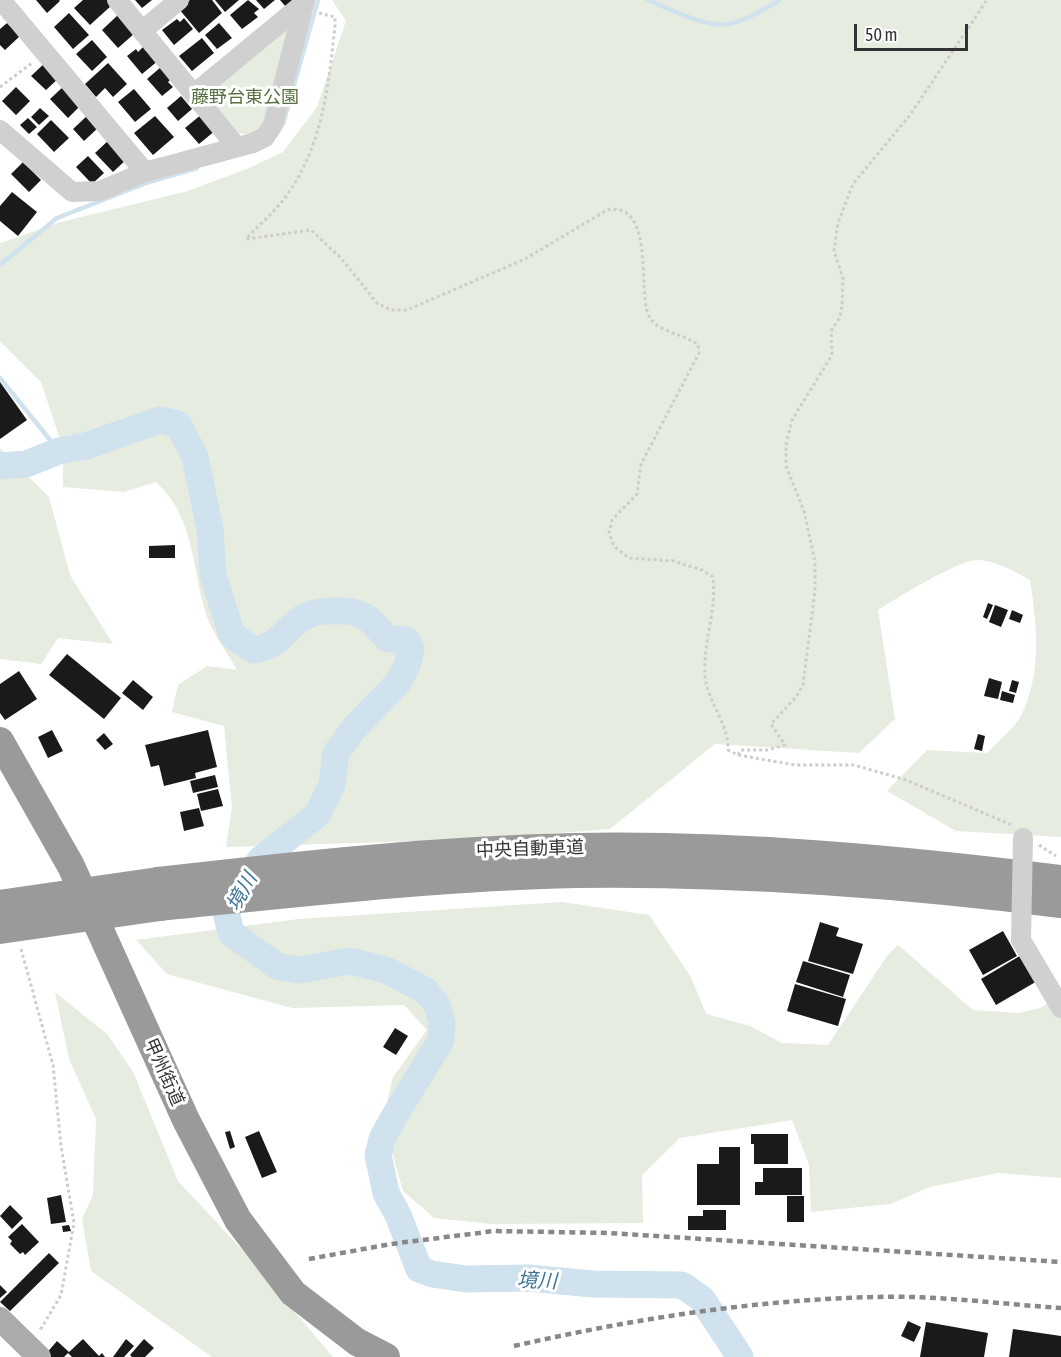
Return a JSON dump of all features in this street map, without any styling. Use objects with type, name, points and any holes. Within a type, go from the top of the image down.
[{"type":"highway","name":"甲州街道","points":[[0,741],[70,866],[186,1120],[238,1220],[293,1293],[357,1342],[386,1357]]},
{"type":"highway","name":"中央自動車道","points":[[0,904],[158,880],[321,862],[498,849],[640,847],[821,854],[928,863],[1061,879]]},
{"type":"highway","name":"中央自動車道","points":[[10,938],[160,907],[325,890],[577,874],[782,877],[936,889],[1061,904]]},
{"type":"main road","points":[[0,1319],[37,1349]]},
{"type":"street","points":[[1,0],[145,172]]},
{"type":"street","points":[[117,0],[236,146]]},
{"type":"street","points":[[142,31],[179,0]]},
{"type":"street","points":[[194,94],[309,5]]},
{"type":"street","points":[[0,130],[72,192],[100,191],[145,172],[253,143],[270,132],[309,5]]},
{"type":"street","points":[[1023,838],[1021,940],[1061,1008]]},
{"type":"path","points":[[738,755],[741,750],[767,750],[785,745],[771,724],[796,697],[803,685],[815,591],[815,562],[804,511],[786,466],[786,445],[792,420],[832,355],[831,332],[840,317],[843,306],[843,278],[834,251],[838,223],[853,184],[910,115],[987,0]]},
{"type":"path","points":[[309,5],[335,17],[324,103],[313,148],[290,192],[246,239],[311,230],[341,258],[377,303],[391,310],[407,310],[525,259],[608,210],[623,210],[631,216],[640,240],[648,314],[663,329],[690,339],[698,345],[699,353],[640,464],[637,494],[612,520],[609,533],[614,546],[629,558],[682,563],[702,570],[713,577],[714,600],[706,646],[707,685],[713,706],[726,730],[728,750],[738,755],[795,765],[854,765],[906,780],[1013,825],[1021,830],[1023,838]]},
{"type":"path","points":[[0,87],[46,53]]},
{"type":"path","points":[[10,938],[53,1065],[61,1146],[74,1223],[61,1295],[37,1349]]},
{"type":"green space","points":[[332,0],[1061,0],[1061,837],[956,831],[887,791],[927,750],[987,753],[1011,729],[1022,714],[1033,681],[1035,665],[1035,614],[1030,580],[999,564],[978,560],[969,561],[943,572],[878,610],[895,719],[859,753],[715,744],[610,829],[483,839],[226,847],[232,808],[224,726],[172,712],[178,685],[207,666],[237,670],[209,622],[186,530],[169,497],[156,482],[124,492],[63,487],[63,448],[41,382],[0,341],[0,243],[61,222],[188,191],[249,168],[283,152],[317,107],[346,21]]},
{"type":"green space","name":"藤野台東公園","points":[[284,26],[291,28],[264,127],[252,135],[237,133],[208,98],[207,89]]},
{"type":"green space","points":[[0,448],[49,497],[70,575],[113,644],[58,638],[41,664],[0,659]]},
{"type":"green space","points":[[562,902],[649,915],[691,977],[706,1014],[750,1026],[782,1043],[828,1045],[887,956],[898,945],[973,1010],[1019,1013],[1040,1008],[1061,995],[1061,1178],[998,1173],[930,1187],[890,1204],[811,1212],[809,1165],[792,1120],[680,1138],[642,1175],[643,1223],[491,1224],[434,1218],[403,1191],[383,1121],[393,1077],[427,1030],[404,1005],[292,1008],[167,974],[136,940],[299,919]]},
{"type":"green space","points":[[55,992],[108,1035],[133,1072],[178,1181],[247,1255],[333,1357],[212,1357],[91,1271],[82,1219],[93,1195],[96,1119],[69,1059]]},
{"type":"building","points":[[36,0],[59,0],[60,1],[47,13]]},
{"type":"building","points":[[83,0],[107,0],[112,5],[90,25],[74,8]]},
{"type":"building","points":[[135,0],[152,0],[142,8]]},
{"type":"building","points":[[190,0],[212,0],[222,13],[199,33],[179,9]]},
{"type":"building","points":[[215,0],[239,0],[225,12]]},
{"type":"building","points":[[248,0],[259,9],[254,13],[258,17],[242,29],[230,15]]},
{"type":"building","points":[[256,0],[275,0],[264,9]]},
{"type":"building","points":[[280,0],[295,0],[286,7]]},
{"type":"building","points":[[69,13],[89,35],[73,49],[54,27]]},
{"type":"building","points":[[118,15],[135,33],[118,48],[102,30]]},
{"type":"building","points":[[184,18],[193,29],[174,45],[162,30],[177,19],[180,22]]},
{"type":"building","points":[[7,23],[20,36],[5,50],[0,45],[0,29]]},
{"type":"building","points":[[219,23],[232,38],[217,49],[205,35]]},
{"type":"building","points":[[202,38],[214,53],[192,71],[179,56]]},
{"type":"building","points":[[92,40],[107,57],[92,71],[76,54]]},
{"type":"building","points":[[143,47],[146,51],[149,49],[159,60],[142,74],[127,56],[136,49],[138,52]]},
{"type":"building","points":[[46,62],[60,77],[46,90],[31,76]]},
{"type":"building","points":[[108,63],[127,84],[113,97],[105,88],[96,97],[85,84]]},
{"type":"building","points":[[161,67],[171,79],[168,82],[173,87],[162,96],[147,79]]},
{"type":"building","points":[[64,86],[82,104],[68,118],[50,99]]},
{"type":"building","points":[[16,87],[30,101],[16,115],[2,101]]},
{"type":"building","points":[[134,89],[151,109],[135,122],[118,102]]},
{"type":"building","points":[[181,96],[192,109],[178,121],[167,108]]},
{"type":"building","points":[[40,108],[49,116],[39,125],[31,117]]},
{"type":"building","points":[[202,114],[216,130],[199,144],[185,128]]},
{"type":"building","points":[[88,115],[99,127],[84,141],[73,129]]},
{"type":"building","points":[[155,116],[174,137],[153,155],[134,133]]},
{"type":"building","points":[[28,118],[37,127],[29,134],[20,125]]},
{"type":"building","points":[[51,120],[69,138],[54,152],[37,134]]},
{"type":"building","points":[[110,139],[128,158],[113,172],[95,153]]},
{"type":"building","points":[[88,156],[104,173],[92,184],[76,167]]},
{"type":"building","points":[[23,162],[41,180],[29,192],[11,174]]},
{"type":"building","points":[[12,192],[37,212],[18,236],[0,221],[0,206]]},
{"type":"building","points":[[0,382],[27,420],[0,439]]},
{"type":"building","points":[[175,545],[175,558],[149,558],[149,546]]},
{"type":"building","points":[[988,603],[993,605],[987,619],[983,617]]},
{"type":"building","points":[[995,605],[1008,610],[1001,627],[989,622]]},
{"type":"building","points":[[1012,610],[1023,615],[1020,623],[1009,619]]},
{"type":"building","points":[[67,654],[121,698],[104,719],[49,675]]},
{"type":"building","points":[[19,671],[37,699],[5,720],[0,713],[0,684]]},
{"type":"building","points":[[989,678],[1002,682],[998,699],[984,696]]},
{"type":"building","points":[[133,680],[153,697],[143,710],[122,693]]},
{"type":"building","points":[[1012,680],[1019,682],[1016,693],[1009,691]]},
{"type":"building","points":[[1002,691],[1015,695],[1013,703],[1000,700]]},
{"type":"building","points":[[52,730],[63,751],[48,758],[38,737]]},
{"type":"building","points":[[208,730],[217,767],[195,773],[196,778],[164,786],[159,765],[151,767],[145,745]]},
{"type":"building","points":[[104,733],[113,744],[105,750],[96,740]]},
{"type":"building","points":[[978,734],[985,736],[982,751],[974,749]]},
{"type":"building","points":[[215,775],[218,787],[193,793],[190,781]]},
{"type":"building","points":[[218,789],[223,806],[201,811],[197,794]]},
{"type":"building","points":[[199,808],[204,826],[184,831],[180,812]]},
{"type":"building","points":[[820,922],[839,928],[836,936],[863,944],[853,974],[808,961]]},
{"type":"building","points":[[1003,931],[1017,956],[983,975],[969,950]]},
{"type":"building","points":[[1023,954],[1039,980],[996,1005],[981,979]]},
{"type":"building","points":[[803,961],[850,975],[843,997],[796,982]]},
{"type":"building","points":[[795,984],[846,999],[838,1026],[787,1011]]},
{"type":"building","points":[[395,1028],[408,1036],[396,1055],[383,1047]]},
{"type":"building","points":[[230,1131],[235,1147],[230,1149],[225,1132]]},
{"type":"building","points":[[259,1131],[277,1172],[262,1178],[245,1137]]},
{"type":"building","points":[[751,1134],[788,1134],[788,1164],[754,1164],[754,1144],[751,1144]]},
{"type":"building","points":[[719,1147],[740,1147],[740,1205],[697,1205],[697,1164],[719,1164]]},
{"type":"building","points":[[763,1168],[802,1168],[802,1195],[755,1195],[755,1182],[763,1182]]},
{"type":"building","points":[[61,1195],[66,1222],[51,1224],[47,1198]]},
{"type":"building","points":[[787,1196],[804,1196],[804,1222],[787,1222]]},
{"type":"building","points":[[10,1205],[23,1218],[12,1229],[0,1216]]},
{"type":"building","points":[[703,1210],[726,1210],[726,1230],[688,1230],[688,1216],[703,1216]]},
{"type":"building","points":[[22,1224],[39,1242],[25,1255],[23,1252],[20,1254],[10,1244],[12,1241],[8,1237]]},
{"type":"building","points":[[69,1225],[71,1231],[63,1232],[62,1226]]},
{"type":"building","points":[[49,1253],[59,1263],[10,1311],[0,1302]]},
{"type":"building","points":[[0,1285],[7,1292],[0,1298]]},
{"type":"building","points":[[908,1321],[921,1327],[914,1342],[901,1336]]},
{"type":"building","points":[[926,1322],[988,1333],[984,1357],[920,1357]]},
{"type":"building","points":[[1013,1329],[1061,1336],[1061,1357],[1009,1357]]},
{"type":"building","points":[[83,1339],[99,1356],[102,1353],[105,1357],[72,1357],[68,1353]]},
{"type":"building","points":[[126,1339],[134,1346],[124,1357],[113,1357]]},
{"type":"building","points":[[144,1339],[154,1348],[145,1357],[132,1357],[130,1355]]},
{"type":"building","points":[[57,1341],[69,1352],[64,1357],[47,1357],[45,1355]]},
{"type":"waterway","points":[[283,124],[318,0]]},
{"type":"waterway","points":[[647,0],[698,20],[719,24],[741,20],[780,0]]},
{"type":"waterway","points":[[0,265],[57,218],[149,182],[197,168]]},
{"type":"waterway","points":[[0,378],[59,451]]},
{"type":"waterway","name":"境川","points":[[0,466],[26,464],[59,451],[86,446],[160,420],[178,424],[195,457],[210,529],[213,575],[232,635],[253,650],[274,643],[305,616],[340,611],[364,616],[388,639],[406,640],[411,648],[407,666],[397,684],[357,725],[336,753],[332,785],[317,815],[261,859],[226,912],[231,933],[277,966],[299,970],[350,961],[386,970],[426,991],[437,1005],[442,1022],[441,1040],[394,1117],[382,1139],[378,1155],[386,1193],[398,1215],[419,1269],[432,1274],[466,1279],[528,1278],[593,1284],[682,1285],[702,1299],[740,1357]]},
{"type":"railway","points":[[309,1259],[391,1244],[494,1231],[609,1233],[1061,1262]]},
{"type":"railway","points":[[514,1346],[648,1319],[784,1302],[921,1297],[1061,1308]]}]
